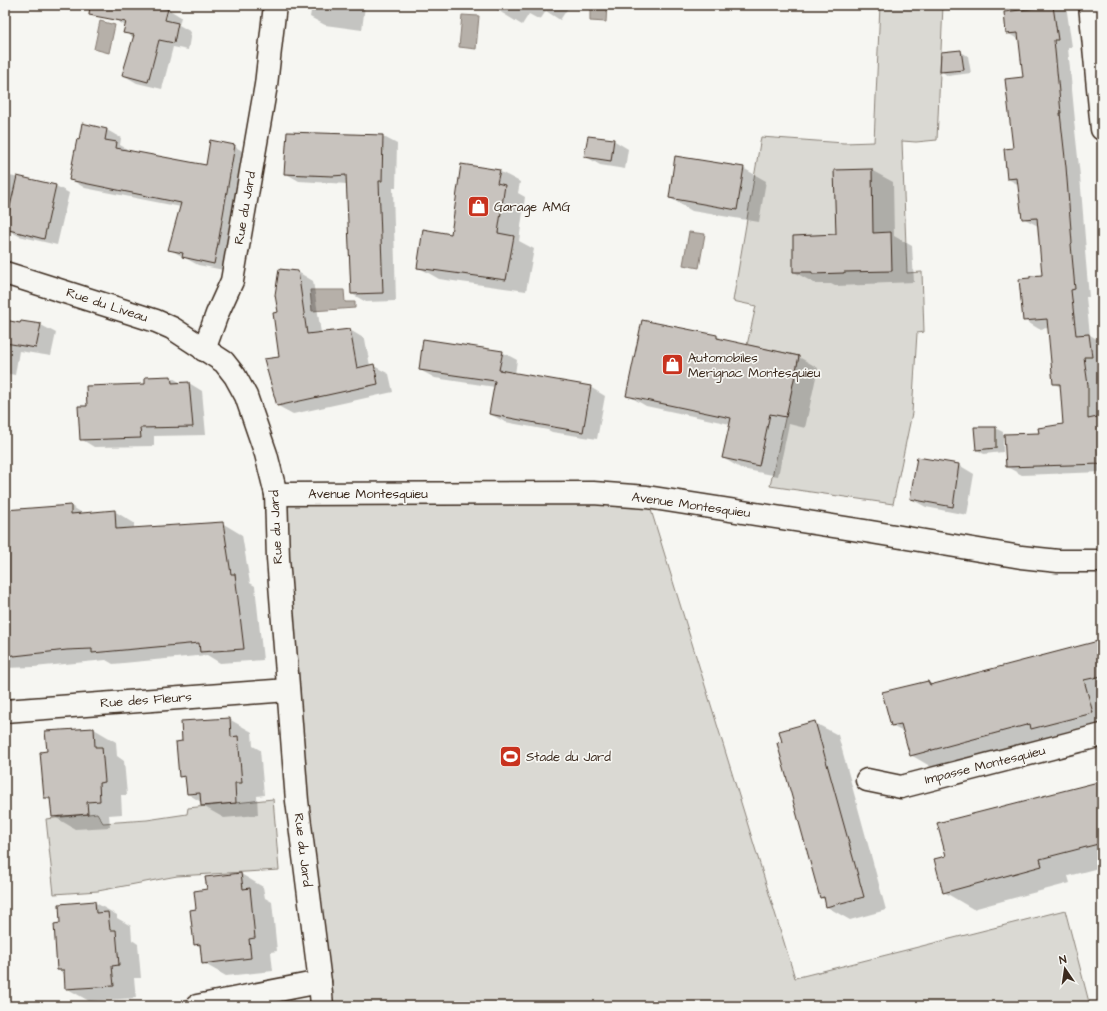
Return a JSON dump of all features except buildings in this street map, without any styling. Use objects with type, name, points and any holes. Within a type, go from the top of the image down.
[{"type":"street","name":"Rue du Jard","points":[[275,5],[266,85],[232,281],[217,314],[204,350],[224,362],[235,376],[246,396],[266,454],[276,494],[278,558],[297,800],[322,1006]]},
{"type":"street","points":[[1090,5],[1102,129]]},
{"type":"street","name":"Rue du Liveau","points":[[5,273],[156,321],[186,336],[204,350]]},
{"type":"street","name":"Avenue Montesquieu","points":[[276,494],[585,493],[647,497],[1021,557],[1058,561],[1102,561]]},
{"type":"street","name":"Rue des Fleurs","points":[[5,711],[288,690]]},
{"type":"street","name":"Impasse Montesquieu","points":[[868,780],[901,787],[1102,736]]},
{"type":"street","points":[[197,1006],[320,982]]},
{"type":"shaded area","points":[[590,5],[607,5],[606,22],[590,21]]},
{"type":"shaded area","points":[[880,5],[943,5],[937,140],[916,142],[902,141],[907,273],[922,272],[924,332],[917,333],[912,413],[893,504],[770,486],[799,356],[747,345],[756,306],[733,301],[761,137],[844,143],[874,142]]},
{"type":"shaded area","points":[[462,15],[479,16],[476,49],[459,47]]},
{"type":"shaded area","points":[[100,21],[115,25],[109,53],[94,49]]},
{"type":"shaded area","points":[[689,232],[705,234],[699,268],[683,265]]},
{"type":"shaded area","points":[[310,290],[344,290],[345,302],[355,302],[355,308],[312,311]]},
{"type":"shaded area","name":"Stade du Jard","points":[[276,494],[647,497],[795,978],[1065,910],[1090,1006],[322,1006]]},
{"type":"shaded area","points":[[273,799],[279,870],[177,876],[98,891],[54,894],[46,819],[97,813],[103,823],[147,820],[187,814],[188,808]]},
{"type":"place","name":"Garage AMG","points":[[478,207]]},
{"type":"place","name":"Automobiles Merignac Montesquieu","points":[[672,365]]},
{"type":"place","name":"Stade du Jard","points":[[510,757]]}]
